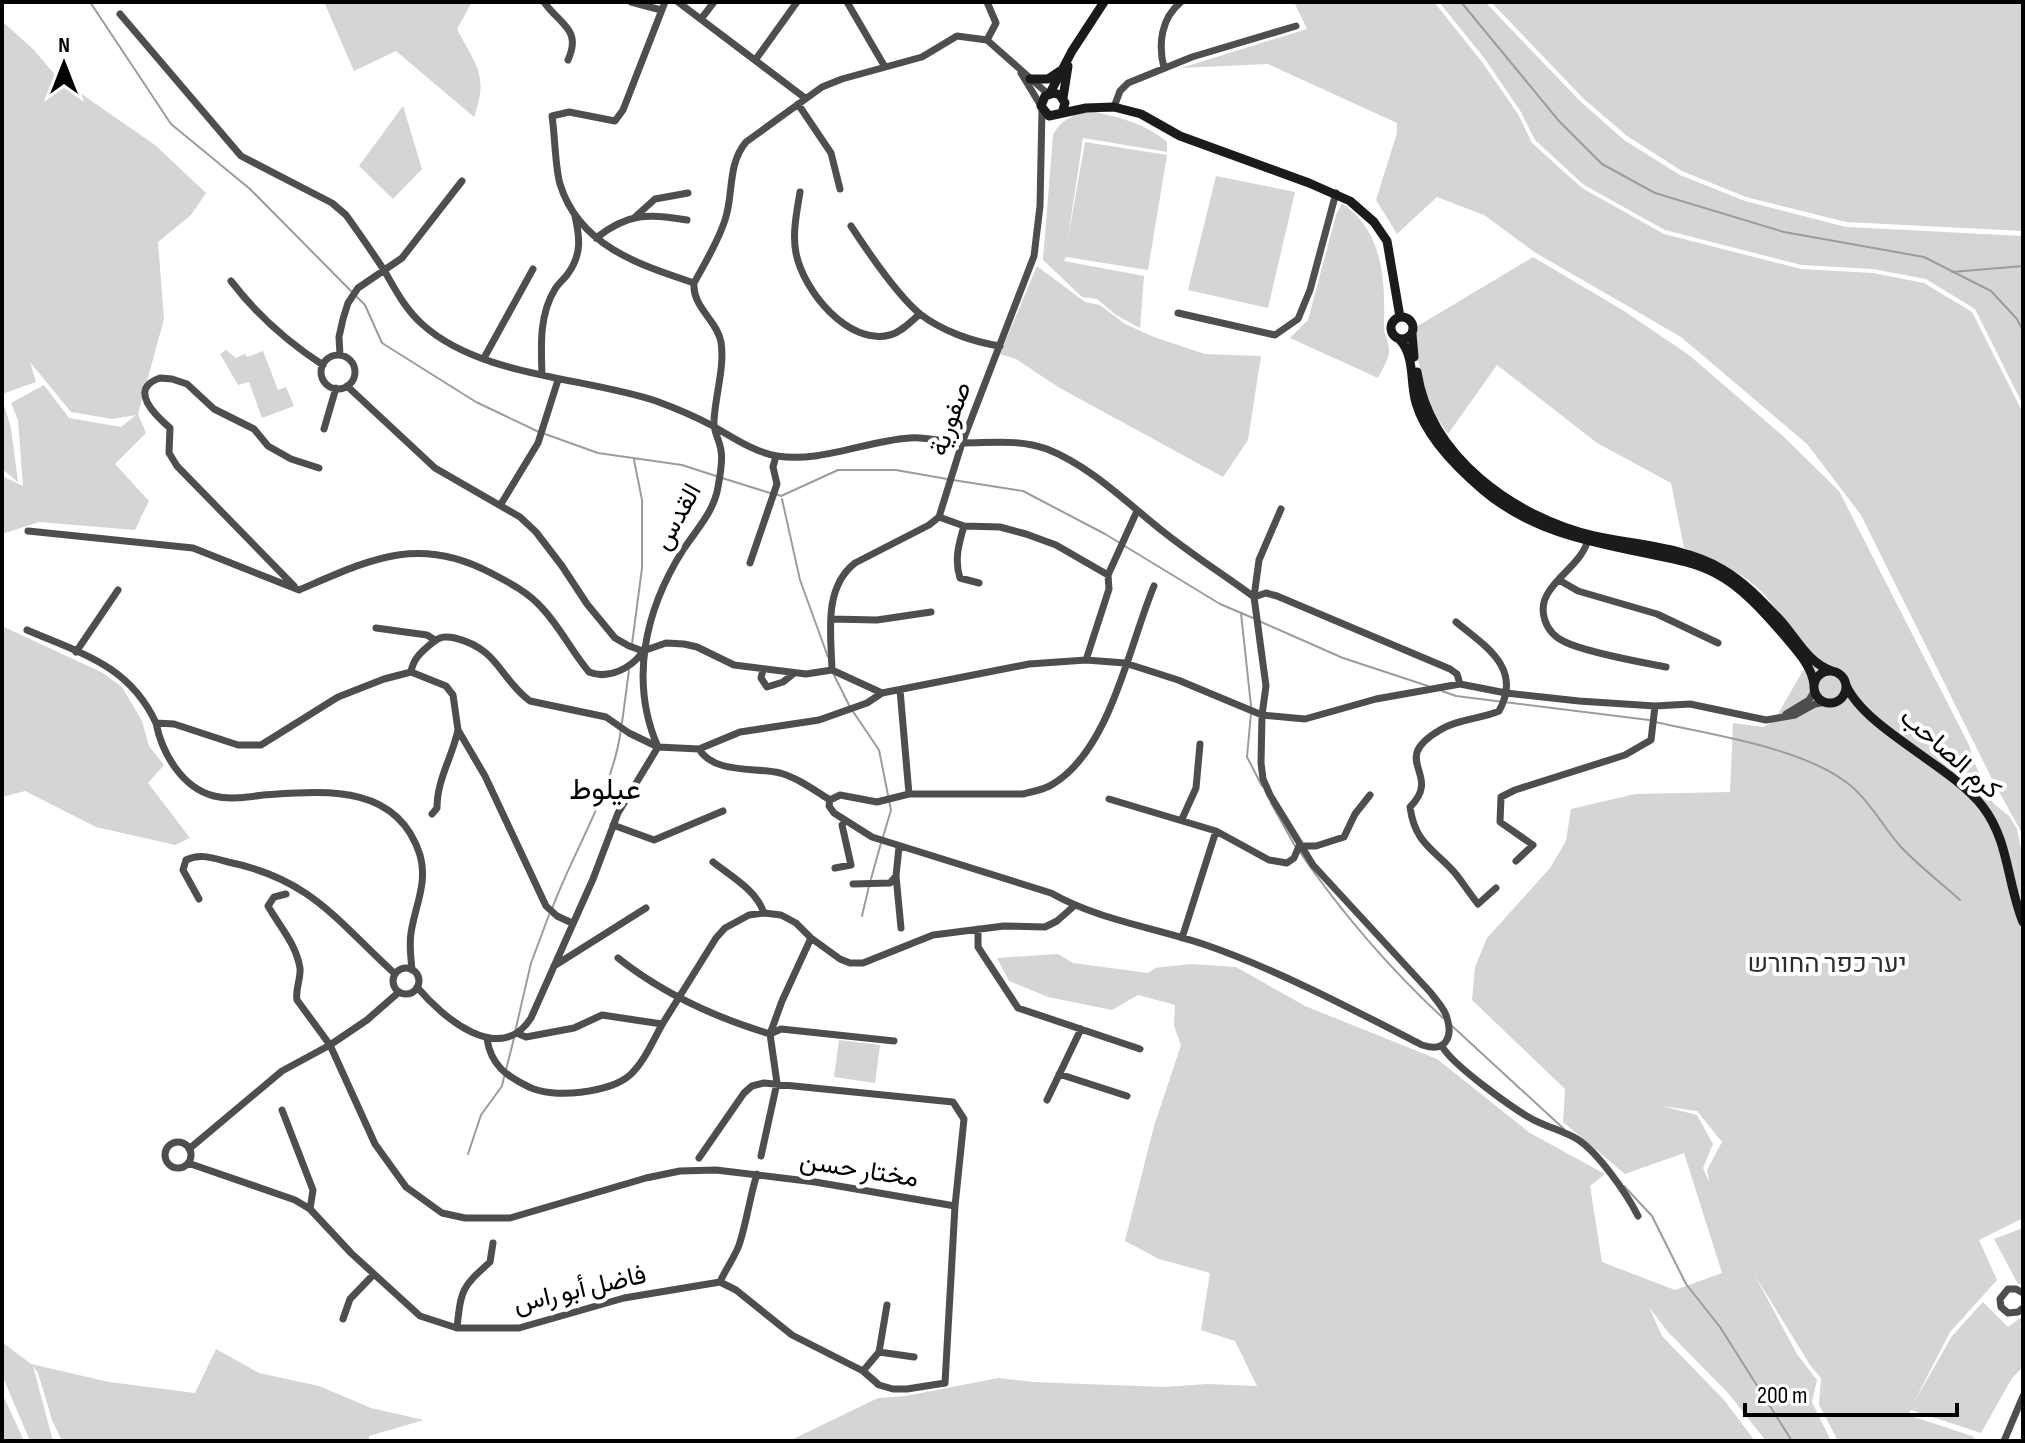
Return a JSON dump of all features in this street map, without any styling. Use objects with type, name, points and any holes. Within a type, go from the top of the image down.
[{"type":"street","points":[[544,2],[568,28],[574,40],[568,60]]},
{"type":"street","points":[[631,2],[661,10]]},
{"type":"street","points":[[542,375],[540,339],[544,317],[554,290],[569,272],[581,243],[574,214],[560,183],[552,116],[569,112],[615,121],[623,110],[665,2]]},
{"type":"street","points":[[678,2],[756,59],[802,101],[831,153],[840,189]]},
{"type":"street","points":[[701,19],[714,2]]},
{"type":"street","points":[[756,59],[797,2]]},
{"type":"street","points":[[847,2],[885,67]]},
{"type":"street","points":[[987,2],[996,23],[987,40]]},
{"type":"street","points":[[1041,108],[1042,99],[1049,94],[1104,2]]},
{"type":"street","points":[[1164,68],[1160,51],[1162,31],[1172,9],[1181,2]]},
{"type":"street","points":[[120,14],[241,156],[332,203],[346,215],[406,307],[423,326],[455,346],[558,380],[636,395],[677,409],[714,426],[730,438],[776,456],[808,455],[911,437],[962,443],[1021,443],[1047,449],[1106,485],[1254,597]]},
{"type":"street","points":[[1114,107],[1120,91],[1128,83],[1164,68],[1296,26]]},
{"type":"street","points":[[574,214],[596,238],[624,258],[694,283],[727,217],[734,164],[738,151],[746,142],[802,101],[842,79],[922,57],[957,36],[987,40],[1049,94],[1057,94],[1086,108]]},
{"type":"street","points":[[1042,132],[1058,115],[1072,51]]},
{"type":"street","points":[[1018,68],[1049,116],[1086,108],[1114,107],[1141,114],[1180,136],[1336,193],[1350,201],[1374,222],[1387,241],[1400,317]]},
{"type":"street","points":[[1030,79],[1048,79],[1062,69]]},
{"type":"street","name":"صفورية","points":[[939,517],[962,443],[1034,256],[1040,206],[1041,108]]},
{"type":"street","points":[[340,355],[339,337],[348,303],[358,288],[402,258],[462,181]]},
{"type":"street","points":[[800,192],[795,220],[795,252],[802,274],[827,307],[858,332],[881,336],[893,334],[920,314]]},
{"type":"street","points":[[635,217],[655,199],[688,193]]},
{"type":"street","points":[[1178,313],[1275,335],[1298,319],[1310,290],[1336,193]]},
{"type":"street","points":[[596,238],[612,226],[635,217],[647,215],[687,220]]},
{"type":"street","points":[[851,226],[877,265],[920,314],[975,342],[1000,346]]},
{"type":"street","points":[[484,358],[533,269]]},
{"type":"street","points":[[231,281],[253,310],[278,334],[323,365]]},
{"type":"street","name":"القدس","points":[[658,747],[645,710],[643,651],[663,587],[716,499],[722,451],[714,426],[721,348],[717,330],[695,296],[694,283]]},
{"type":"street","points":[[411,672],[415,659],[435,640],[449,637],[476,644],[488,653],[530,701],[606,717],[658,747],[699,749],[740,732],[819,720],[867,703],[882,693],[1029,664],[1086,660],[1125,663],[1178,680],[1262,715],[1305,719],[1376,699],[1460,684],[1506,693],[1579,701],[1655,706],[1690,704],[1769,720],[1795,715],[1815,704],[1831,702],[1843,695],[1846,685],[1841,675],[1814,663],[1782,622],[1753,593],[1712,563],[1691,555],[1589,538],[1561,534],[1522,517],[1494,498],[1460,468],[1420,415],[1407,349],[1391,329],[1393,321],[1400,317],[1411,321],[1418,382],[1434,424],[1458,455],[1489,485],[1522,509],[1560,527],[1589,538],[1684,561],[1725,578],[1790,643],[1810,670],[1820,699],[1831,702]]},
{"type":"street","points":[[1400,340],[1412,334]]},
{"type":"street","points":[[340,355],[349,359],[355,368],[354,378],[347,386],[336,388],[324,380],[323,365],[330,357],[340,355]]},
{"type":"street","points":[[299,590],[177,466],[169,453],[170,428],[152,413],[147,404],[145,395],[149,386],[160,378],[179,380],[214,409],[254,429],[268,446],[291,459],[319,468]]},
{"type":"street","points":[[501,504],[538,443],[558,380]]},
{"type":"street","points":[[347,386],[435,468],[501,504],[536,532],[615,638],[643,651]]},
{"type":"street","points":[[324,429],[336,388]]},
{"type":"street","points":[[750,563],[777,484],[773,467],[776,456]]},
{"type":"street","points":[[830,800],[829,806],[834,813],[872,837],[1051,893],[1074,906],[1204,944],[1277,975],[1422,1045],[1431,1048],[1442,1046],[1447,1041],[1448,1032],[1445,1012],[1299,846],[1263,779],[1262,715],[1266,686],[1254,597],[1259,560],[1281,509]]},
{"type":"street","points":[[1086,660],[1109,589],[1108,575],[1137,511]]},
{"type":"street","points":[[832,670],[833,602],[844,572],[939,517],[964,526],[1000,527],[1026,534],[1056,545],[1108,575]]},
{"type":"street","points":[[964,526],[957,552],[957,570],[960,578],[979,583]]},
{"type":"street","points":[[28,531],[193,548],[299,590],[370,560],[435,552],[476,565],[531,596],[589,672],[598,676],[609,675],[635,662],[643,651],[666,643],[684,644],[734,665],[794,673],[832,670],[882,693]]},
{"type":"street","points":[[1589,538],[1580,558],[1547,595],[1543,610],[1546,625],[1556,637],[1574,645],[1666,667]]},
{"type":"street","points":[[1559,580],[1578,591],[1657,614],[1718,643]]},
{"type":"street","points":[[830,800],[840,795],[877,802],[909,794],[1023,794],[1055,783],[1075,763],[1108,714],[1154,586]]},
{"type":"street","points":[[76,652],[118,590]]},
{"type":"street","points":[[1254,597],[1266,593],[1277,596],[1378,638],[1450,669],[1457,674],[1460,684]]},
{"type":"street","points":[[831,619],[877,620],[931,612]]},
{"type":"street","points":[[1456,622],[1499,661],[1507,680],[1506,693],[1499,711],[1442,728],[1420,745],[1415,759],[1422,793],[1410,807],[1421,840],[1454,873],[1478,904],[1496,888]]},
{"type":"street","points":[[376,628],[427,635],[435,640]]},
{"type":"street","points":[[27,630],[104,664],[127,680],[146,701],[167,758],[201,791],[229,798],[333,793],[361,797],[384,805],[399,818],[412,836],[421,857],[423,883],[411,933],[412,970],[418,978],[417,987],[433,1006],[457,1024],[487,1039],[519,1034],[531,1018],[593,879],[613,825],[658,747]]},
{"type":"street","points":[[763,670],[761,678],[767,687],[783,682],[794,673]]},
{"type":"street","points":[[1769,720],[1804,705],[1822,673],[1832,671]]},
{"type":"street","points":[[156,723],[174,724],[238,745],[261,745],[338,697],[411,672],[446,686],[453,695],[458,730],[454,748],[443,769],[437,808],[432,814]]},
{"type":"street","name":"كرم الصاحب","points":[[1846,685],[1849,693],[1870,715],[1961,785],[1982,805],[1998,829],[2023,922]]},
{"type":"street","points":[[900,690],[909,794]]},
{"type":"street","name":"كرم الصاحب","points":[[1831,702],[1850,705],[1870,715]]},
{"type":"street","points":[[1516,861],[1533,845],[1500,822],[1501,797],[1625,755],[1651,740],[1655,706]]},
{"type":"street","points":[[458,730],[485,776],[546,906],[572,923]]},
{"type":"street","points":[[1182,819],[1196,788],[1200,744]]},
{"type":"street","points":[[699,749],[705,759],[716,764],[780,773],[830,800]]},
{"type":"street","points":[[1299,846],[1316,846],[1344,837],[1355,814],[1370,795]]},
{"type":"street","points":[[1109,799],[1216,831],[1279,863],[1287,863],[1294,858],[1299,846]]},
{"type":"street","points":[[613,825],[654,840],[723,811]]},
{"type":"street","points":[[835,868],[851,865],[842,825],[845,821]]},
{"type":"street","points":[[1182,938],[1216,831]]},
{"type":"street","points":[[899,847],[896,876],[901,928]]},
{"type":"street","points":[[199,899],[186,881],[183,870],[186,860],[196,855],[258,868],[321,902],[395,974]]},
{"type":"street","points":[[713,862],[753,893],[764,913]]},
{"type":"street","points":[[853,884],[890,883],[896,876]]},
{"type":"street","name":"مختار حسن","points":[[286,894],[274,897],[268,906],[294,947],[300,971],[297,1000],[330,1045],[375,1144],[406,1187],[442,1213],[465,1218],[510,1218],[680,1171],[716,1170],[955,1206]]},
{"type":"street","points":[[487,1039],[489,1054],[499,1068],[534,1090],[560,1094],[588,1091],[613,1085],[629,1075],[725,928],[749,915],[764,913],[789,918],[840,959],[863,963],[933,935],[1004,926],[1045,927],[1074,906]]},
{"type":"street","points":[[554,966],[646,908]]},
{"type":"street","points":[[978,929],[978,947],[1018,1008],[1140,1049]]},
{"type":"street","points":[[761,1156],[777,1083],[770,1034],[811,938]]},
{"type":"street","points":[[618,958],[680,997],[728,1021],[770,1034],[781,1029],[894,1041]]},
{"type":"street","points":[[412,970],[403,969],[395,974],[393,984],[399,992],[407,994],[417,987]]},
{"type":"street","points":[[189,1149],[282,1071],[330,1045],[367,1020],[399,992]]},
{"type":"street","points":[[519,1034],[526,1037],[574,1028],[602,1015],[662,1024]]},
{"type":"street","points":[[1047,1100],[1081,1029]]},
{"type":"street","points":[[1442,1046],[1477,1080],[1535,1121],[1580,1141],[1625,1191],[1638,1216]]},
{"type":"street","points":[[1059,1074],[1127,1096]]},
{"type":"street","points":[[699,1158],[752,1086],[777,1083],[953,1102],[964,1119],[955,1206],[945,1383],[907,1389],[879,1385],[863,1371],[792,1335],[736,1290],[720,1282],[741,1241],[757,1174]]},
{"type":"street","points":[[282,1110],[313,1190],[310,1209]]},
{"type":"street","points":[[183,1143],[191,1156],[188,1163],[183,1167],[173,1167],[168,1163],[165,1155],[168,1147],[183,1143]]},
{"type":"street","name":"فاضل أبو راس","points":[[188,1163],[278,1193],[310,1209],[420,1316],[457,1328],[519,1328],[624,1298],[720,1282]]},
{"type":"street","points":[[457,1328],[461,1295],[466,1283],[490,1262],[493,1243]]},
{"type":"street","points":[[343,1319],[350,1299],[374,1274]]},
{"type":"street","points":[[2023,1293],[2008,1289],[2000,1299],[2001,1307],[2008,1313],[2023,1308]]},
{"type":"street","points":[[863,1371],[879,1352],[887,1305]]},
{"type":"street","points":[[879,1352],[914,1357]]},
{"type":"street","points":[[2004,1441],[2023,1396]]},
{"type":"green space","points":[[324,2],[472,2],[457,29],[475,62],[480,80],[474,117],[396,51],[354,71]]},
{"type":"green space","points":[[1294,2],[1434,2],[1482,62],[1518,114],[1532,143],[1582,188],[1664,234],[1801,269],[1873,273],[1924,283],[1972,312],[2023,413],[2023,835],[1861,515],[1807,444],[1681,337],[1536,253],[1484,215],[1437,197],[1397,234],[1376,200],[1397,133],[1397,123],[1268,64],[1181,68],[1307,29]]},
{"type":"green space","points":[[1439,2],[1485,2],[1581,102],[1624,140],[1680,175],[1745,201],[1846,227],[2023,236],[2023,405],[1975,309],[1926,279],[1873,269],[1801,265],[1665,230],[1584,185],[1535,140],[1521,112],[1485,59]]},
{"type":"green space","points":[[1491,2],[2023,2],[2023,231],[1846,222],[1746,197],[1682,171],[1627,136],[1584,99]]},
{"type":"green space","points":[[2,21],[33,49],[57,77],[155,145],[206,193],[191,215],[158,242],[164,319],[138,414],[146,433],[115,464],[149,501],[135,530],[39,522],[2,534],[2,476],[23,486],[18,420],[11,403],[44,385],[69,418],[121,427],[136,415],[112,419],[71,412],[30,362],[36,382],[2,394]]},
{"type":"green space","points":[[403,106],[422,169],[393,199],[359,166]]},
{"type":"green space","points":[[1091,111],[1140,125],[1167,142],[1167,152],[1083,138],[1067,244],[1085,142],[1167,155],[1148,270],[1066,257],[1064,261],[1144,276],[1140,328],[1116,315],[1097,299],[1082,297],[1043,260],[1053,135],[1069,118]]},
{"type":"green space","points":[[1216,176],[1295,192],[1268,308],[1188,290]]},
{"type":"green space","points":[[1342,203],[1366,228],[1379,258],[1384,292],[1384,329],[1389,353],[1378,378],[1290,338],[1308,320],[1336,215]]},
{"type":"green space","name":"יער כפר החורש","points":[[1533,257],[1624,311],[1689,355],[1783,436],[1839,491],[1969,745],[1993,803],[2009,816],[2017,829],[2023,858],[2023,1218],[1979,1240],[1997,1280],[1950,1332],[1913,1404],[1952,1336],[1983,1302],[2008,1327],[2023,1316],[2023,1367],[2012,1378],[1981,1433],[1911,1410],[1908,1415],[1972,1436],[1978,1441],[1838,1441],[1819,1405],[1821,1378],[1754,1274],[1797,1354],[1817,1380],[1812,1402],[1831,1441],[1766,1441],[1728,1393],[1668,1332],[1649,1307],[1662,1336],[1724,1400],[1755,1441],[789,1441],[878,1398],[906,1396],[998,1378],[1164,1387],[1207,1384],[1257,1386],[1235,1341],[1201,1330],[1210,1273],[1159,1259],[1125,1241],[1154,1126],[1181,1045],[1174,1026],[1175,1005],[1138,995],[1112,1010],[1048,997],[1009,981],[997,958],[1058,954],[1073,963],[1148,973],[1155,968],[1190,964],[1236,967],[1305,1006],[1437,1059],[1530,1133],[1605,1174],[1590,1186],[1602,1262],[1675,1290],[1722,1273],[1684,1153],[1625,1174],[1563,1122],[1565,1089],[1472,1000],[1475,967],[1487,938],[1550,868],[1566,841],[1571,809],[1635,794],[1730,792],[1733,723],[1763,727],[1774,721],[1805,667],[1783,621],[1761,591],[1730,569],[1684,548],[1671,483],[1597,443],[1497,365],[1448,434],[1429,406],[1411,330]],"holes":[[[1662,1106],[1697,1111],[1722,1142],[1707,1170],[1709,1182],[1703,1168],[1713,1144],[1697,1115]]]},
{"type":"green space","points":[[1037,266],[1085,302],[1100,305],[1125,324],[1154,337],[1205,354],[1261,356],[1248,440],[1223,477],[1058,387],[1016,359],[1000,354]]},
{"type":"green space","points":[[226,350],[236,358],[263,351],[278,390],[286,387],[294,406],[262,418],[249,382],[238,385],[220,354]]},
{"type":"green space","points":[[2,398],[11,428],[18,482],[2,469]]},
{"type":"green space","points":[[2,626],[103,673],[122,687],[142,721],[149,746],[164,765],[148,783],[190,838],[175,845],[96,827],[25,791],[2,797]]},
{"type":"green space","points":[[839,1040],[880,1045],[875,1083],[834,1077]]},
{"type":"green space","points":[[2023,1228],[2023,1284],[2018,1284],[1994,1239]]},
{"type":"green space","points":[[2,1342],[31,1364],[109,1382],[195,1393],[216,1349],[259,1373],[319,1386],[371,1408],[424,1420],[369,1436],[369,1441],[62,1441],[33,1366],[53,1441],[30,1441],[2,1375]]},
{"type":"green space","points":[[2,1393],[24,1441],[2,1441]]},
{"type":"waterway","points":[[90,2],[171,124],[250,189],[352,292]]},
{"type":"waterway","points":[[1461,2],[1559,121],[1602,164],[1655,193],[1784,232],[1924,257],[1991,291],[2017,319],[2023,331]]},
{"type":"waterway","points":[[1952,272],[2023,266]]},
{"type":"waterway","points":[[357,297],[365,305],[382,343],[476,402],[539,432]]},
{"type":"waterway","points":[[545,434],[598,453],[682,465],[716,476]]},
{"type":"waterway","points":[[632,644],[642,568],[642,500],[634,460]]},
{"type":"waterway","points":[[776,494],[781,496],[838,470],[896,470],[947,479]]},
{"type":"waterway","points":[[722,478],[770,493]]},
{"type":"waterway","points":[[953,480],[1023,491],[1105,534],[1220,604],[1253,618]]},
{"type":"waterway","points":[[782,499],[800,580],[828,657]]},
{"type":"waterway","points":[[1241,613],[1251,706]]},
{"type":"waterway","points":[[1259,621],[1343,658],[1428,686]]},
{"type":"waterway","points":[[622,723],[629,670]]},
{"type":"waterway","points":[[834,675],[849,705]]},
{"type":"waterway","points":[[1442,691],[1456,696],[1649,720]]},
{"type":"waterway","points":[[852,710],[879,750],[888,795]]},
{"type":"waterway","points":[[1251,713],[1247,757],[1262,786]]},
{"type":"waterway","points":[[1655,722],[1780,751],[1827,770],[1854,789],[1901,847],[1960,900]]},
{"type":"waterway","points":[[552,909],[610,775],[621,729]]},
{"type":"waterway","points":[[883,837],[891,810],[889,801]]},
{"type":"waterway","points":[[1271,803],[1295,846]]},
{"type":"waterway","points":[[871,879],[881,843]]},
{"type":"waterway","points":[[1299,851],[1366,939],[1443,1018]]},
{"type":"waterway","points":[[862,916],[869,886]]},
{"type":"waterway","points":[[515,1032],[531,963],[549,915]]},
{"type":"waterway","points":[[1451,1025],[1564,1129]]},
{"type":"waterway","points":[[506,1070],[514,1038]]},
{"type":"waterway","points":[[468,1154],[481,1115],[502,1086],[504,1077]]},
{"type":"waterway","points":[[1624,1186],[1652,1216],[1686,1284],[1720,1327],[1792,1441]]},
{"type":"district","name":"عيلوط","points":[[605,790]]}]
